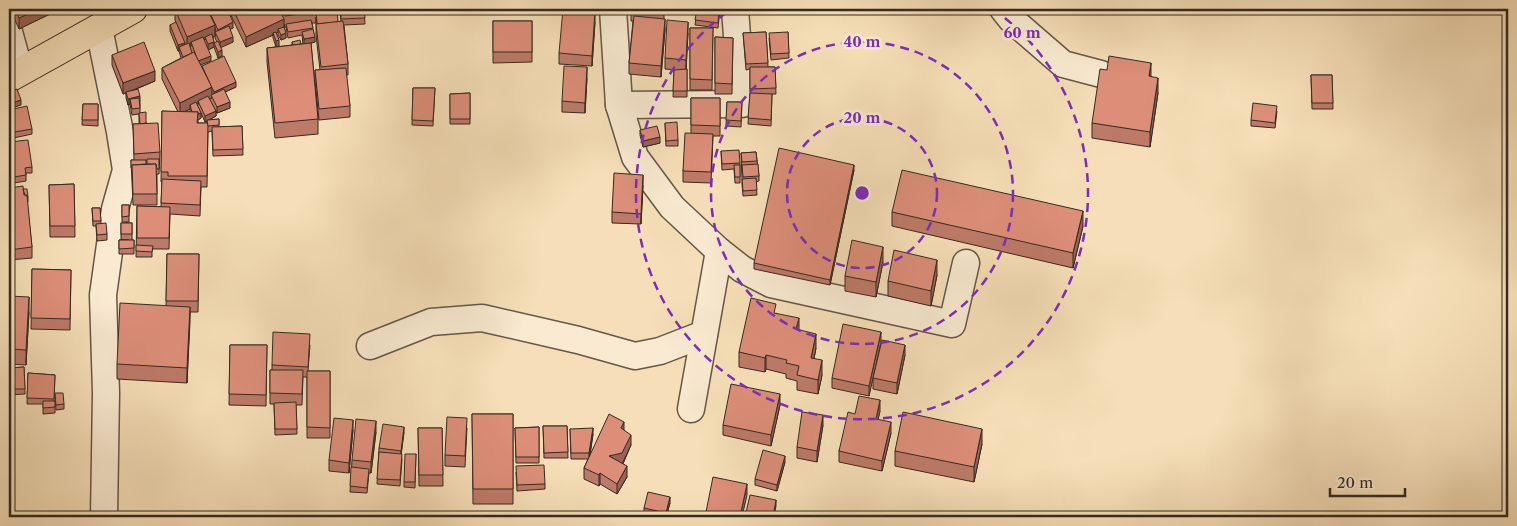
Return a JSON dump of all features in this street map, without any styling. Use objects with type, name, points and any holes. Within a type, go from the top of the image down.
[{"type":"main road","points":[[14,75],[133,9]]},
{"type":"street","points":[[614,9],[619,106],[634,157],[672,207],[719,251],[742,269],[771,284],[952,324],[966,263]]},
{"type":"street","points":[[619,106],[742,104],[735,9]]},
{"type":"street","points":[[1003,9],[1011,19],[1063,64],[1102,74]]},
{"type":"street","points":[[99,28],[126,170],[115,209],[104,295],[106,393],[104,517]]},
{"type":"street","points":[[9,32],[14,75]]},
{"type":"street","points":[[691,409],[719,251]]},
{"type":"street","points":[[370,346],[431,322],[482,318],[578,340],[635,356],[660,351],[704,334]]},
{"type":"building","points":[[15,9],[39,9],[19,18]]},
{"type":"building","points":[[175,9],[207,9],[215,25],[187,37]]},
{"type":"building","points":[[208,9],[227,9],[233,22],[218,30]]},
{"type":"building","points":[[233,9],[279,9],[284,19],[246,37]]},
{"type":"building","points":[[282,9],[315,9],[316,12],[285,16]]},
{"type":"building","points":[[316,9],[337,9],[338,22],[317,24]]},
{"type":"building","points":[[341,9],[364,9],[365,18],[341,19]]},
{"type":"building","points":[[563,9],[595,11],[592,56],[559,53]]},
{"type":"building","points":[[663,9],[663,13],[631,10]]},
{"type":"building","points":[[697,9],[719,9],[718,23],[695,20]]},
{"type":"building","points":[[634,16],[665,19],[661,66],[629,63]]},
{"type":"building","points":[[311,20],[313,28],[288,32],[286,24]]},
{"type":"building","points":[[667,20],[688,22],[686,60],[665,58]]},
{"type":"building","points":[[343,21],[348,64],[321,67],[316,24]]},
{"type":"building","points":[[493,21],[532,21],[532,52],[493,52]]},
{"type":"building","points":[[176,22],[185,43],[178,45],[170,25]]},
{"type":"building","points":[[229,26],[233,37],[220,42],[215,32]]},
{"type":"building","points":[[284,27],[286,33],[281,35],[278,29]]},
{"type":"building","points":[[690,28],[713,28],[712,80],[690,79]]},
{"type":"building","points":[[313,29],[315,37],[304,39],[302,32]]},
{"type":"building","points":[[276,32],[279,40],[276,41],[273,33]]},
{"type":"building","points":[[766,32],[768,63],[746,64],[743,33]]},
{"type":"building","points":[[788,32],[789,53],[771,54],[769,33]]},
{"type":"building","points":[[212,34],[214,42],[208,44],[205,37]]},
{"type":"building","points":[[203,37],[211,56],[198,61],[191,42]]},
{"type":"building","points":[[715,37],[733,38],[732,84],[715,83]]},
{"type":"building","points":[[300,40],[301,44],[293,45],[292,42]]},
{"type":"building","points":[[218,41],[222,50],[218,52],[214,43]]},
{"type":"building","points":[[144,42],[155,71],[123,83],[112,55]]},
{"type":"building","points":[[189,43],[192,53],[183,57],[179,47]]},
{"type":"building","points":[[311,43],[318,119],[275,123],[267,48]]},
{"type":"building","points":[[194,52],[212,87],[180,103],[162,68]]},
{"type":"building","points":[[224,56],[236,82],[214,92],[202,66]]},
{"type":"building","points":[[1109,56],[1151,63],[1149,76],[1158,78],[1150,132],[1092,123],[1100,69],[1107,70]]},
{"type":"building","points":[[564,66],[587,67],[585,103],[562,101]]},
{"type":"building","points":[[750,67],[775,67],[776,88],[750,89]]},
{"type":"building","points":[[346,68],[350,106],[319,109],[315,70]]},
{"type":"building","points":[[687,69],[687,91],[673,91],[674,70]]},
{"type":"building","points":[[1311,75],[1332,75],[1333,103],[1312,103]]},
{"type":"building","points":[[413,88],[435,88],[433,121],[412,120]]},
{"type":"building","points":[[17,89],[21,100],[9,104],[9,92]]},
{"type":"building","points":[[138,89],[140,96],[128,99],[126,92]]},
{"type":"building","points":[[224,89],[230,102],[217,107],[211,95]]},
{"type":"building","points":[[470,93],[470,119],[450,119],[450,94]]},
{"type":"building","points":[[750,93],[772,94],[771,120],[748,118]]},
{"type":"building","points":[[208,96],[216,111],[205,116],[198,101]]},
{"type":"building","points":[[139,98],[140,108],[132,109],[130,99]]},
{"type":"building","points":[[691,98],[720,98],[720,126],[691,125]]},
{"type":"building","points":[[196,102],[201,113],[198,114],[198,112],[192,112],[190,105]]},
{"type":"building","points":[[727,102],[742,102],[741,121],[726,120]]},
{"type":"building","points":[[1253,103],[1277,106],[1275,123],[1251,120]]},
{"type":"building","points":[[83,104],[98,104],[98,120],[82,120]]},
{"type":"building","points":[[27,106],[32,129],[9,133],[9,110]]},
{"type":"building","points":[[162,111],[198,112],[197,123],[208,123],[207,176],[168,176],[168,172],[161,172]]},
{"type":"building","points":[[146,112],[146,123],[140,124],[139,113]]},
{"type":"building","points":[[219,119],[219,125],[208,126],[207,120]]},
{"type":"building","points":[[677,122],[678,140],[666,141],[665,123]]},
{"type":"building","points":[[158,123],[160,152],[134,154],[133,124]]},
{"type":"building","points":[[242,126],[243,149],[213,150],[212,127]]},
{"type":"building","points":[[657,126],[660,137],[643,141],[640,130]]},
{"type":"building","points":[[685,133],[713,134],[711,172],[683,171]]},
{"type":"building","points":[[28,140],[32,167],[25,168],[26,175],[14,177],[12,170],[13,179],[9,180],[9,142]]},
{"type":"building","points":[[779,148],[854,165],[830,280],[754,263]]},
{"type":"building","points":[[739,150],[740,163],[722,164],[721,151]]},
{"type":"building","points":[[756,152],[757,161],[742,162],[741,153]]},
{"type":"building","points":[[147,159],[159,159],[159,169],[157,169],[156,164],[147,164]]},
{"type":"building","points":[[131,160],[146,160],[146,164],[132,165],[131,168]]},
{"type":"building","points":[[156,164],[157,194],[133,194],[132,165]]},
{"type":"building","points":[[758,164],[759,176],[743,177],[742,165]]},
{"type":"building","points":[[734,165],[740,165],[740,177],[735,177]]},
{"type":"building","points":[[902,170],[1083,211],[1073,253],[892,212]]},
{"type":"building","points":[[614,173],[643,175],[641,214],[612,212]]},
{"type":"building","points":[[756,178],[757,190],[743,191],[742,179]]},
{"type":"building","points":[[162,179],[201,181],[200,205],[161,203]]},
{"type":"building","points":[[74,184],[75,226],[50,226],[49,185]]},
{"type":"building","points":[[23,186],[24,195],[27,195],[32,247],[9,250],[9,188]]},
{"type":"building","points":[[23,189],[27,189],[28,197],[25,195]]},
{"type":"building","points":[[122,205],[129,205],[129,216],[122,217]]},
{"type":"building","points":[[137,206],[170,207],[169,238],[137,238]]},
{"type":"building","points":[[92,208],[100,208],[101,221],[93,221]]},
{"type":"building","points":[[106,223],[107,234],[97,235],[96,224]]},
{"type":"building","points":[[121,223],[132,223],[132,234],[121,234]]},
{"type":"building","points":[[119,240],[134,240],[134,248],[119,249]]},
{"type":"building","points":[[852,240],[883,247],[876,282],[845,276]]},
{"type":"building","points":[[136,245],[153,246],[152,252],[136,251]]},
{"type":"building","points":[[894,250],[937,260],[931,291],[888,281]]},
{"type":"building","points":[[167,254],[199,254],[198,301],[166,301]]},
{"type":"building","points":[[32,269],[71,270],[70,319],[31,318]]},
{"type":"building","points":[[9,296],[29,297],[26,350],[11,349],[9,351]]},
{"type":"building","points":[[751,298],[776,304],[774,313],[799,318],[796,329],[816,334],[811,358],[822,360],[818,380],[797,375],[799,366],[786,363],[787,360],[766,355],[765,358],[739,352]]},
{"type":"building","points":[[120,303],[190,307],[187,368],[117,364]]},
{"type":"building","points":[[843,324],[881,332],[869,386],[832,378]]},
{"type":"building","points":[[273,332],[310,334],[308,367],[272,365]]},
{"type":"building","points":[[882,340],[905,345],[897,383],[873,378]]},
{"type":"building","points":[[230,345],[267,345],[266,395],[229,394]]},
{"type":"building","points":[[24,367],[25,389],[9,389],[9,368]]},
{"type":"building","points":[[270,370],[303,370],[302,394],[270,393]]},
{"type":"building","points":[[307,371],[330,371],[330,428],[307,427]]},
{"type":"building","points":[[28,373],[55,375],[54,399],[27,398]]},
{"type":"building","points":[[731,384],[780,394],[771,435],[723,425]]},
{"type":"building","points":[[55,393],[63,393],[64,404],[56,405]]},
{"type":"building","points":[[859,396],[880,400],[876,419],[891,422],[882,461],[839,451],[848,412],[855,414]]},
{"type":"building","points":[[43,401],[55,401],[55,407],[43,408]]},
{"type":"building","points":[[296,402],[297,429],[275,429],[274,403]]},
{"type":"building","points":[[802,412],[823,415],[817,451],[797,447]]},
{"type":"building","points":[[903,412],[982,429],[974,467],[895,451]]},
{"type":"building","points":[[472,414],[513,414],[513,489],[473,489]]},
{"type":"building","points":[[609,414],[624,422],[621,428],[631,435],[622,453],[609,456],[627,466],[617,484],[600,473],[599,475],[584,468]]},
{"type":"building","points":[[447,417],[467,418],[465,456],[445,455]]},
{"type":"building","points":[[334,418],[353,420],[349,463],[329,460]]},
{"type":"building","points":[[356,419],[376,421],[371,462],[352,460]]},
{"type":"building","points":[[383,424],[404,427],[401,451],[379,448]]},
{"type":"building","points":[[543,426],[567,426],[568,452],[544,453]]},
{"type":"building","points":[[539,427],[539,457],[516,457],[515,428]]},
{"type":"building","points":[[418,428],[442,428],[443,475],[419,475]]},
{"type":"building","points":[[593,428],[589,453],[571,453],[570,429]]},
{"type":"building","points":[[763,450],[785,456],[777,485],[755,479]]},
{"type":"building","points":[[379,452],[402,454],[400,480],[377,479]]},
{"type":"building","points":[[405,454],[416,454],[415,482],[404,482]]},
{"type":"building","points":[[544,465],[545,484],[517,485],[516,466]]},
{"type":"building","points":[[351,467],[369,469],[367,488],[350,486]]},
{"type":"building","points":[[713,477],[747,484],[740,517],[705,517]]},
{"type":"building","points":[[648,492],[670,497],[666,513],[644,508]]},
{"type":"building","points":[[750,495],[776,500],[773,517],[745,517]]},
{"type":"building","points":[[634,514],[646,517],[633,517]]}]
